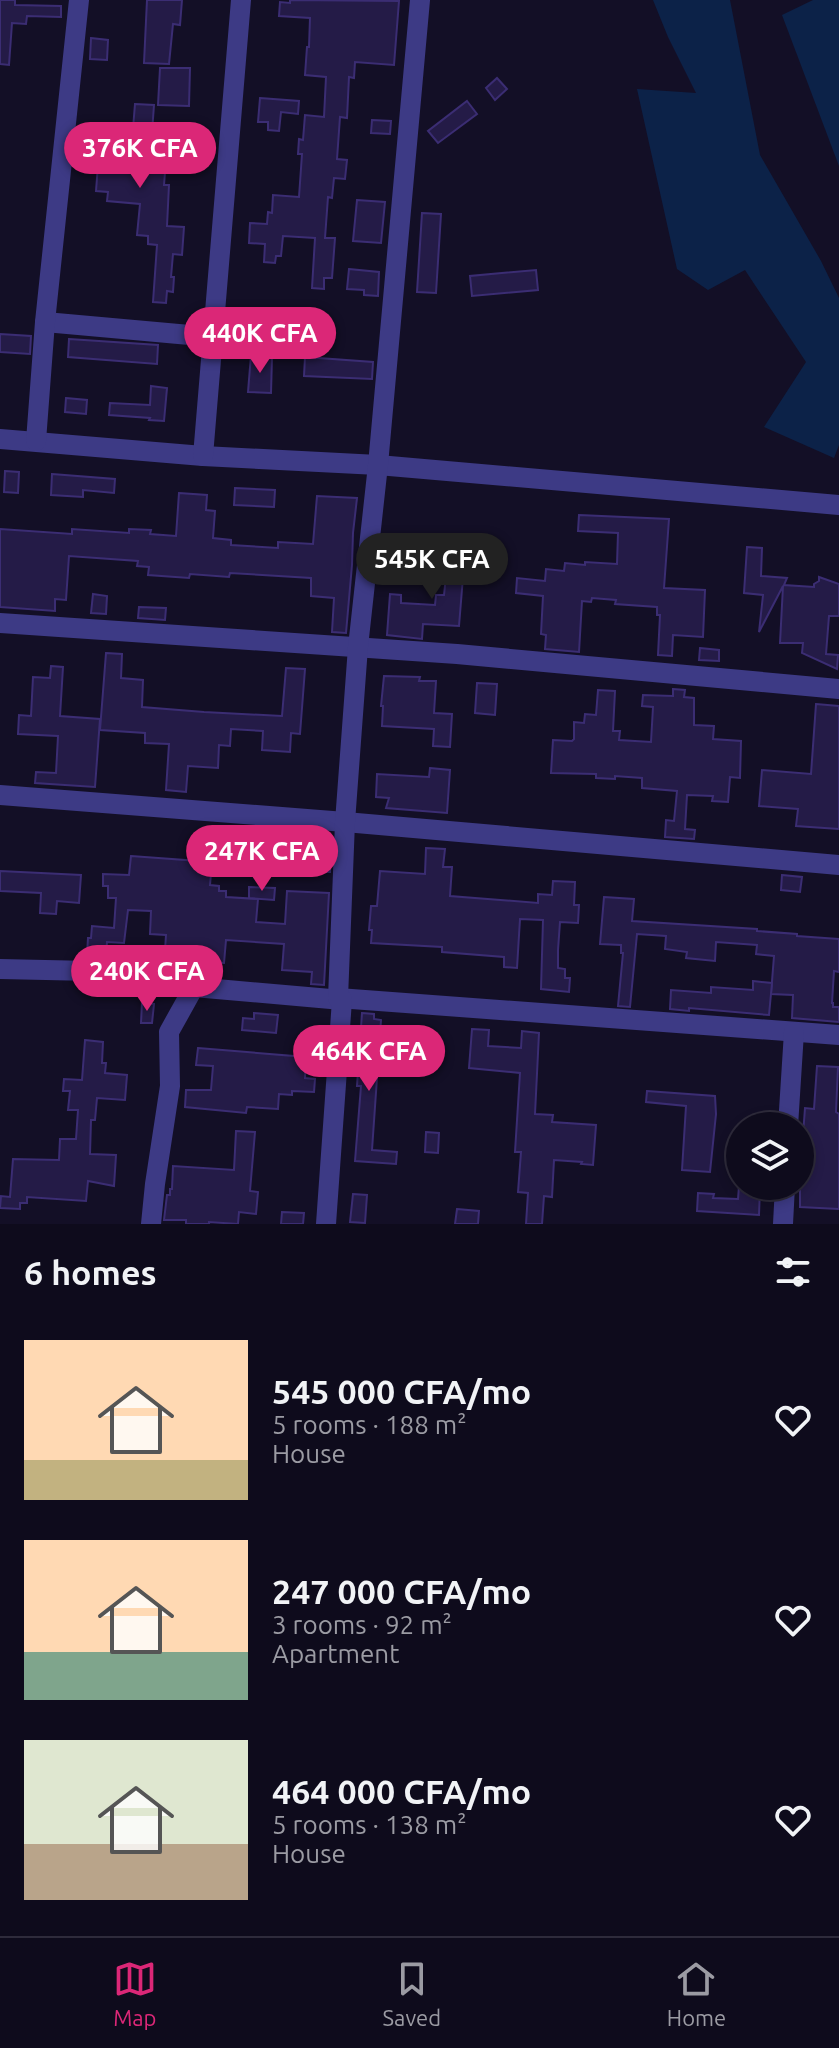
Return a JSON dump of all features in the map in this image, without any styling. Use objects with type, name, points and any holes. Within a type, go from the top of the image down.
[{"type":"street","points":[[36,441],[45,322],[79,0]]},
{"type":"street","points":[[203,456],[241,0]]},
{"type":"street","points":[[326,1224],[340,999],[345,822],[358,647],[378,465],[420,0]]},
{"type":"street","points":[[45,322],[212,337]]},
{"type":"street","points":[[0,439],[203,456],[378,465],[839,505]]},
{"type":"street","points":[[0,623],[358,647],[839,689]]},
{"type":"street","points":[[0,795],[839,865]]},
{"type":"street","points":[[0,969],[91,971],[194,987],[839,1035]]},
{"type":"street","points":[[151,1224],[170,1086],[169,1032],[194,987]]},
{"type":"street","points":[[789,1112],[794,1032]]},
{"type":"street","points":[[783,1224],[784,1200]]},
{"type":"water","points":[[653,0],[730,0],[760,155],[839,298],[839,445],[834,458],[764,427],[806,362],[745,270],[708,290],[677,269],[637,89],[696,93]]},
{"type":"water","points":[[813,0],[839,0],[839,166],[782,15]]},
{"type":"building","points":[[0,0],[15,0],[15,5],[61,6],[61,17],[27,16],[26,24],[12,23],[9,65],[0,64]]},
{"type":"building","points":[[147,0],[182,0],[180,25],[173,24],[169,64],[144,63]]},
{"type":"building","points":[[290,0],[399,1],[394,65],[355,62],[354,78],[349,77],[347,118],[340,117],[337,159],[347,160],[345,179],[334,178],[332,198],[328,197],[325,238],[335,238],[332,278],[324,278],[324,289],[312,288],[315,238],[283,236],[281,256],[276,256],[275,263],[264,262],[265,244],[249,243],[250,223],[267,224],[268,212],[272,213],[273,195],[299,197],[302,154],[298,154],[299,139],[303,140],[305,115],[324,117],[326,77],[305,75],[310,18],[279,16],[280,2],[290,3]]},
{"type":"building","points":[[91,38],[108,40],[107,60],[90,59]]},
{"type":"building","points":[[160,68],[190,68],[189,106],[158,105]]},
{"type":"building","points":[[497,78],[507,89],[495,100],[486,88]]},
{"type":"building","points":[[260,98],[299,101],[298,114],[281,112],[279,131],[268,130],[268,122],[258,122]]},
{"type":"building","points":[[467,101],[477,114],[438,143],[428,131]]},
{"type":"building","points":[[135,104],[154,105],[151,146],[167,147],[164,185],[169,185],[167,226],[184,227],[182,255],[173,254],[173,292],[167,291],[166,303],[153,302],[157,245],[148,244],[148,236],[137,235],[140,204],[107,201],[108,192],[96,191],[98,165],[82,164],[86,138],[132,141]]},
{"type":"building","points":[[372,120],[391,121],[390,134],[371,133]]},
{"type":"building","points":[[357,200],[385,202],[381,243],[353,241]]},
{"type":"building","points":[[422,213],[441,214],[436,293],[417,292]]},
{"type":"building","points":[[349,269],[379,272],[378,296],[364,295],[364,290],[347,289]]},
{"type":"building","points":[[536,270],[538,290],[472,296],[470,276]]},
{"type":"building","points":[[276,313],[309,316],[308,328],[275,326]]},
{"type":"building","points":[[0,334],[31,336],[30,354],[0,352]]},
{"type":"building","points":[[69,339],[158,345],[157,364],[68,357]]},
{"type":"building","points":[[251,355],[272,357],[271,393],[248,392]]},
{"type":"building","points":[[305,357],[373,362],[372,379],[304,376]]},
{"type":"building","points":[[151,386],[167,388],[164,421],[109,415],[110,403],[150,405]]},
{"type":"building","points":[[66,398],[87,400],[86,414],[65,412]]},
{"type":"building","points":[[5,471],[19,472],[18,493],[4,492]]},
{"type":"building","points":[[52,474],[115,479],[114,493],[83,490],[83,497],[51,495]]},
{"type":"building","points":[[235,488],[275,490],[274,507],[234,505]]},
{"type":"building","points":[[179,493],[207,495],[206,510],[215,511],[213,538],[231,540],[231,545],[278,548],[278,542],[313,544],[317,496],[357,498],[346,633],[332,632],[334,598],[311,596],[311,578],[230,573],[229,577],[190,574],[189,578],[148,575],[149,567],[137,566],[138,561],[69,556],[66,600],[55,599],[55,611],[0,607],[0,529],[72,534],[72,529],[129,533],[129,529],[176,536]]},
{"type":"building","points":[[579,515],[669,519],[664,588],[705,590],[703,637],[673,635],[672,656],[658,655],[660,615],[657,615],[657,607],[615,604],[616,600],[592,598],[591,602],[582,601],[579,652],[545,649],[546,635],[541,634],[543,596],[516,593],[517,578],[545,581],[546,569],[564,571],[565,563],[617,564],[618,533],[578,531]]},
{"type":"building","points":[[450,539],[466,540],[459,626],[423,624],[422,639],[387,635],[390,594],[401,595],[401,603],[435,605],[436,595],[444,595]]},
{"type":"building","points":[[747,547],[762,548],[761,576],[787,578],[784,585],[814,587],[819,577],[839,584],[839,616],[829,616],[826,654],[838,655],[837,669],[802,653],[803,643],[780,643],[783,586],[759,632],[763,595],[744,593]]},
{"type":"building","points":[[93,594],[107,596],[106,614],[91,613]]},
{"type":"building","points":[[139,607],[166,608],[165,620],[138,618]]},
{"type":"building","points":[[700,648],[719,650],[719,661],[699,660]]},
{"type":"building","points":[[106,653],[122,654],[121,678],[143,680],[142,707],[204,712],[282,716],[286,668],[305,669],[300,734],[291,733],[290,752],[262,750],[263,731],[231,729],[230,746],[219,745],[218,768],[188,766],[186,792],[166,790],[169,744],[145,743],[145,733],[100,730]]},
{"type":"building","points":[[51,666],[63,667],[60,716],[100,719],[95,787],[35,783],[36,772],[56,773],[58,736],[18,734],[19,715],[31,716],[33,677],[50,678]]},
{"type":"building","points":[[384,676],[420,677],[419,681],[436,681],[434,713],[452,714],[450,747],[433,746],[434,729],[382,726]]},
{"type":"building","points":[[477,683],[497,684],[495,715],[475,713]]},
{"type":"building","points":[[673,689],[685,690],[684,697],[694,698],[694,725],[714,726],[713,739],[741,741],[740,778],[730,777],[728,802],[712,801],[713,796],[687,795],[685,829],[695,830],[694,839],[665,837],[666,820],[674,821],[677,791],[642,788],[642,778],[596,778],[596,774],[551,773],[553,740],[572,741],[574,722],[584,723],[585,714],[596,715],[598,690],[615,691],[613,731],[620,731],[619,740],[651,742],[653,707],[642,706],[643,695],[673,696]]},
{"type":"building","points":[[816,704],[839,706],[839,829],[796,826],[798,809],[759,806],[762,770],[811,774]]},
{"type":"building","points":[[430,768],[450,770],[447,813],[386,808],[389,798],[376,797],[377,774],[429,777]]},
{"type":"building","points":[[213,828],[233,830],[232,849],[212,848]]},
{"type":"building","points":[[324,836],[331,836],[330,872],[322,872]]},
{"type":"building","points":[[426,848],[445,849],[443,867],[452,867],[450,896],[538,903],[538,894],[552,895],[553,881],[575,882],[574,905],[579,905],[578,923],[560,922],[558,950],[558,968],[565,969],[565,978],[570,978],[569,992],[541,989],[543,920],[520,919],[517,968],[504,967],[504,957],[442,952],[442,947],[371,943],[371,906],[377,906],[380,871],[425,874]]},
{"type":"building","points":[[131,856],[212,862],[210,885],[219,886],[219,891],[226,891],[226,897],[258,899],[256,922],[285,924],[287,891],[329,893],[324,985],[311,984],[312,972],[282,970],[284,944],[226,940],[224,963],[205,962],[205,954],[165,950],[166,935],[150,934],[151,911],[128,910],[124,943],[107,942],[106,956],[87,955],[92,926],[114,928],[116,898],[108,898],[108,886],[103,886],[103,874],[129,875]]},
{"type":"building","points":[[0,871],[81,875],[79,903],[57,901],[56,914],[40,913],[41,893],[0,891]]},
{"type":"building","points":[[782,875],[802,877],[800,892],[781,890]]},
{"type":"building","points":[[249,887],[275,888],[274,900],[249,898]]},
{"type":"building","points":[[604,897],[634,899],[632,921],[757,929],[839,939],[839,972],[834,971],[832,1003],[833,1007],[839,1007],[839,1022],[792,1018],[793,995],[771,994],[774,956],[756,954],[757,945],[716,942],[715,961],[686,958],[687,952],[665,949],[666,936],[637,934],[630,1007],[618,1006],[623,953],[621,945],[600,944]]},
{"type":"building","points":[[753,981],[772,983],[769,1015],[670,1009],[671,990],[711,993],[711,987],[753,990]]},
{"type":"building","points":[[142,1003],[154,1004],[152,1023],[141,1023]]},
{"type":"building","points":[[254,1013],[278,1015],[276,1033],[242,1030],[243,1018],[254,1019]]},
{"type":"building","points":[[362,1013],[374,1014],[374,1019],[381,1020],[372,1150],[397,1152],[396,1164],[355,1161],[361,1086],[357,1086]]},
{"type":"building","points":[[472,1029],[489,1030],[488,1046],[521,1048],[522,1031],[539,1033],[535,1114],[553,1115],[552,1122],[596,1125],[593,1165],[554,1160],[552,1197],[544,1196],[542,1224],[526,1224],[528,1193],[518,1192],[521,1152],[515,1152],[520,1073],[469,1068]]},
{"type":"building","points":[[85,1040],[103,1042],[105,1073],[127,1075],[125,1100],[97,1098],[95,1120],[91,1120],[90,1154],[116,1155],[114,1186],[88,1181],[86,1201],[27,1197],[27,1203],[20,1203],[20,1209],[0,1208],[1,1196],[10,1197],[13,1159],[59,1160],[60,1139],[76,1139],[78,1110],[68,1110],[70,1091],[63,1091],[64,1079],[82,1080]]},
{"type":"building","points":[[198,1048],[306,1057],[305,1078],[315,1079],[314,1092],[279,1094],[278,1109],[247,1107],[246,1113],[185,1107],[186,1090],[211,1090],[213,1066],[196,1065]]},
{"type":"building","points":[[817,1066],[838,1067],[839,1209],[800,1207],[800,1200],[814,1200],[814,1112],[805,1112],[805,1108],[814,1109]]},
{"type":"building","points":[[647,1091],[715,1096],[710,1172],[682,1170],[686,1106],[646,1102]]},
{"type":"building","points":[[236,1131],[255,1132],[250,1191],[258,1192],[256,1214],[239,1212],[238,1224],[186,1224],[186,1220],[164,1220],[167,1195],[172,1189],[173,1166],[234,1170]]},
{"type":"building","points":[[426,1132],[439,1133],[438,1153],[425,1152]]},
{"type":"building","points":[[698,1193],[714,1194],[713,1198],[760,1200],[759,1215],[697,1211]]},
{"type":"building","points":[[353,1194],[367,1195],[365,1223],[350,1222]]},
{"type":"building","points":[[457,1209],[479,1211],[478,1224],[455,1224]]},
{"type":"building","points":[[282,1212],[304,1213],[303,1224],[281,1224]]}]
